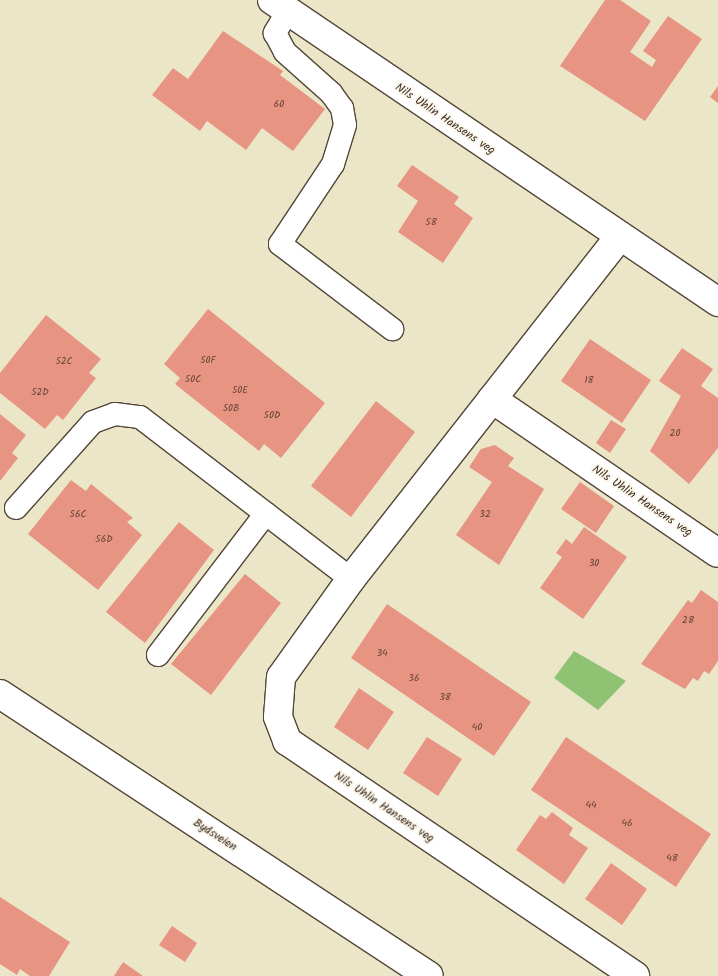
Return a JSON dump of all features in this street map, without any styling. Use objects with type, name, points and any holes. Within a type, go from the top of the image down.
[{"type":"street","name":"Nils Uhlin Hansens veg","points":[[280,6],[718,302]]},
{"type":"street","name":"Nils Uhlin Hansens veg","points":[[620,236],[351,580],[281,677],[278,717],[287,741],[634,976]]},
{"type":"street","name":"Nils Uhlin Hansens veg","points":[[492,399],[718,553]]},
{"type":"street","name":"Byåsveien","points":[[0,694],[429,976]]},
{"type":"lane","points":[[280,6],[275,33],[278,40],[285,52],[331,93],[342,108],[345,124],[333,164],[280,244],[392,329]]},
{"type":"lane","points":[[16,508],[93,422],[115,414],[140,418],[351,580]]},
{"type":"lane","points":[[158,655],[266,513]]},
{"type":"green space","points":[[574,651],[626,681],[598,710],[554,678]]},
{"type":"building","points":[[605,0],[620,0],[651,21],[630,52],[652,67],[656,60],[643,51],[668,16],[702,39],[645,121],[560,66]]},
{"type":"building","points":[[223,31],[283,71],[280,75],[325,109],[293,151],[262,128],[246,150],[207,121],[200,131],[152,95],[173,68],[188,79]]},
{"type":"building","points":[[718,86],[718,103],[710,97]]},
{"type":"building","points":[[412,165],[459,197],[454,204],[473,218],[443,263],[398,232],[418,201],[397,186]]},
{"type":"building","points":[[208,309],[325,403],[281,458],[264,444],[259,451],[175,384],[180,378],[164,364]]},
{"type":"building","points":[[46,315],[101,359],[89,373],[96,378],[63,420],[57,415],[45,429],[0,393],[0,373]]},
{"type":"building","points":[[590,339],[651,380],[622,423],[561,381]]},
{"type":"building","points":[[682,348],[713,369],[701,386],[718,398],[718,448],[689,484],[650,451],[681,396],[659,381]]},
{"type":"building","points":[[376,401],[415,432],[351,517],[311,486]]},
{"type":"building","points":[[0,414],[26,435],[12,453],[18,458],[0,481]]},
{"type":"building","points":[[611,420],[626,429],[610,453],[596,443]]},
{"type":"building","points":[[495,445],[514,458],[508,466],[544,489],[499,565],[456,535],[492,482],[469,467],[481,449]]},
{"type":"building","points":[[71,480],[86,491],[91,484],[133,518],[127,522],[142,535],[98,590],[28,534]]},
{"type":"building","points":[[580,482],[614,506],[596,533],[561,509]]},
{"type":"building","points":[[179,522],[214,550],[145,643],[106,612]]},
{"type":"building","points":[[584,527],[627,557],[583,619],[540,588],[562,557],[556,553],[566,539],[572,544]]},
{"type":"building","points":[[245,574],[281,603],[211,695],[171,664]]},
{"type":"building","points":[[701,590],[718,602],[718,661],[709,674],[704,671],[698,681],[693,678],[685,689],[641,664],[688,600],[692,603]]},
{"type":"building","points":[[387,604],[531,702],[494,756],[351,658]]},
{"type":"building","points":[[359,688],[394,712],[368,750],[334,727]]},
{"type":"building","points":[[427,737],[462,759],[438,796],[403,773]]},
{"type":"building","points":[[566,737],[711,834],[676,887],[531,790]]},
{"type":"building","points":[[552,812],[573,828],[569,835],[588,848],[564,884],[516,850],[540,815],[546,819]]},
{"type":"building","points":[[611,863],[647,889],[622,925],[585,899]]},
{"type":"building","points":[[0,897],[70,942],[49,976],[30,976],[20,969],[17,975],[0,964]]},
{"type":"building","points":[[172,926],[197,943],[185,962],[159,945]]},
{"type":"building","points":[[123,962],[143,976],[114,976]]}]
